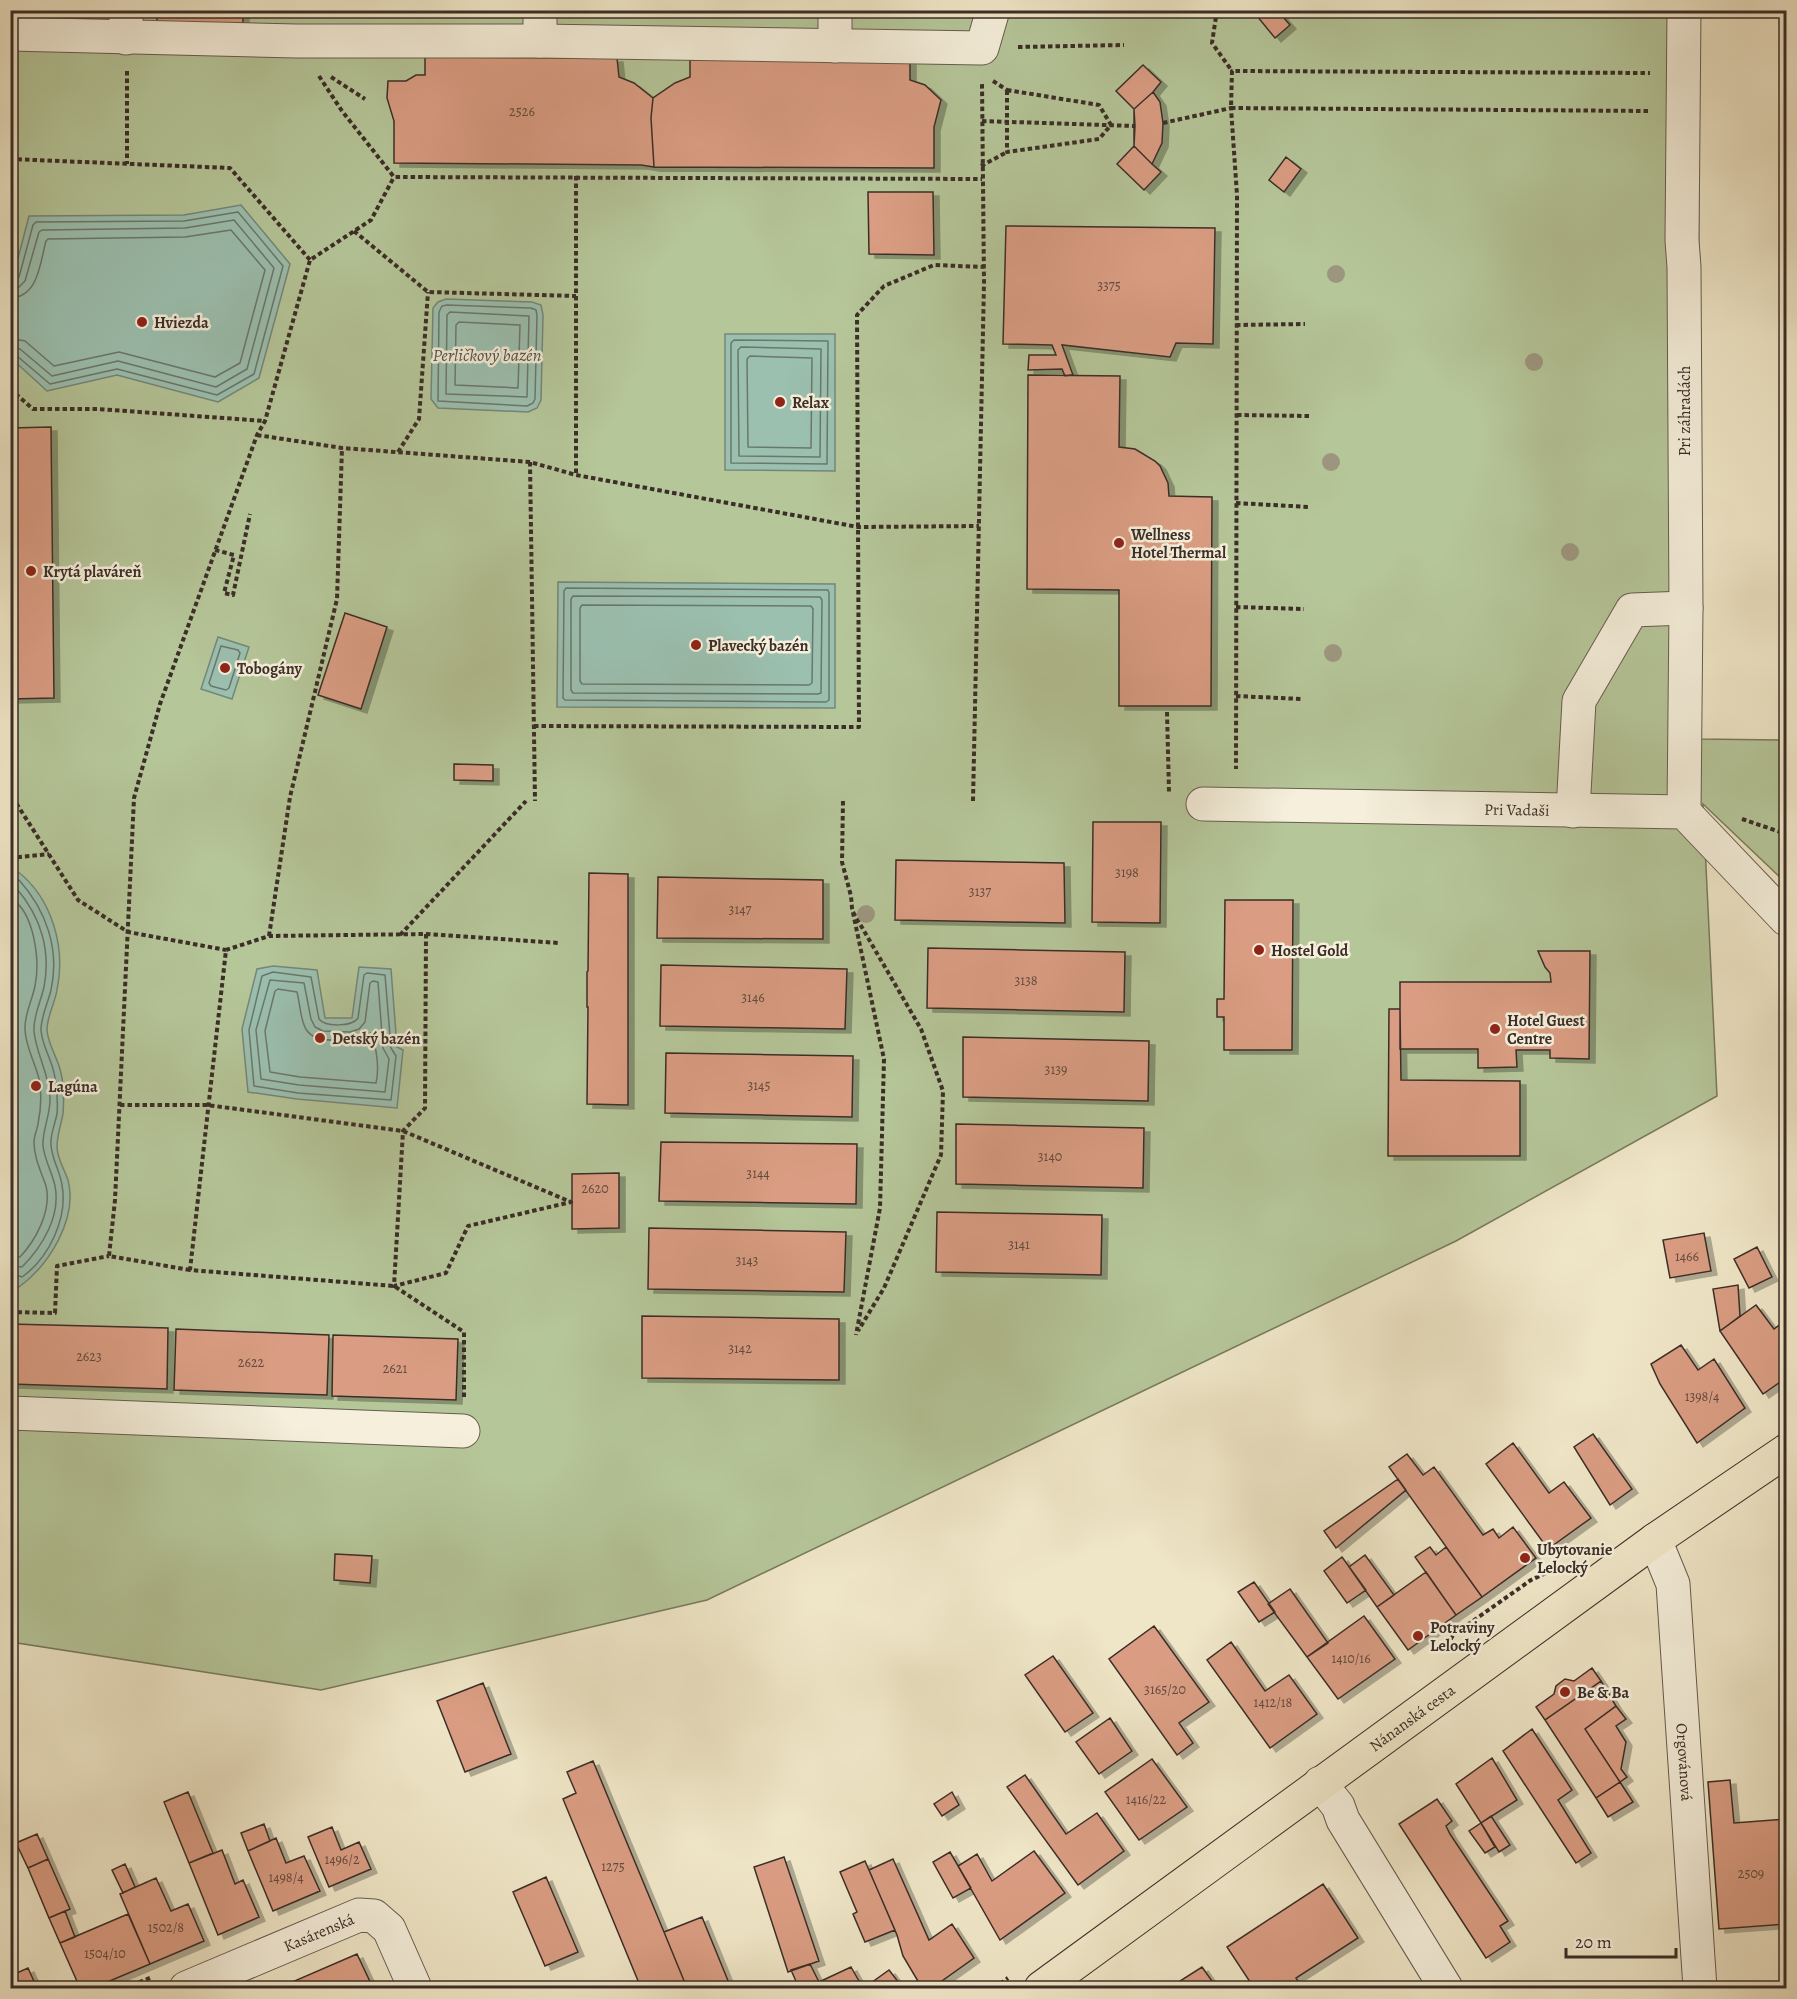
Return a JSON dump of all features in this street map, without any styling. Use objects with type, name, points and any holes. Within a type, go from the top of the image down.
[{"type":"main road","name":"Nánanská cesta","points":[[1041,1989],[1655,1540],[1786,1450]]},
{"type":"street","points":[[835,10],[835,46]]},
{"type":"street","points":[[10,34],[126,24],[304,53],[540,26],[835,46],[982,48],[993,10]]},
{"type":"street","name":"Pri záhradách","points":[[1684,10],[1685,111],[1682,240],[1686,608],[1684,812]]},
{"type":"street","points":[[1573,811],[1579,700],[1632,610],[1686,608]]},
{"type":"street","name":"Pri Vadaši","points":[[1203,804],[1684,812]]},
{"type":"street","points":[[1684,812],[1786,918]]},
{"type":"street","points":[[10,1413],[463,1431]]},
{"type":"street","name":"Orgovánová","points":[[1655,1540],[1673,1584],[1700,1989]]},
{"type":"street","points":[[1320,1783],[1338,1806],[1343,1820],[1446,1989]]},
{"type":"street","name":"Kasárenská","points":[[186,1989],[359,1915],[374,1916],[389,1929],[415,1989]]},
{"type":"path","points":[[1217,10],[1212,43],[1232,71],[1231,108],[1237,195],[1236,805]]},
{"type":"path","points":[[126,24],[127,164]]},
{"type":"path","points":[[973,801],[984,267],[981,166],[982,48],[1124,45]]},
{"type":"path","points":[[304,53],[365,99]]},
{"type":"path","points":[[304,53],[342,111],[394,177]]},
{"type":"path","points":[[1232,71],[1684,73]]},
{"type":"path","points":[[1007,152],[1007,90],[1099,105],[1111,125]]},
{"type":"path","points":[[1163,123],[1231,108],[1685,111]]},
{"type":"path","points":[[982,121],[1008,120],[1135,126]]},
{"type":"path","points":[[981,166],[1007,152],[1099,139],[1111,125]]},
{"type":"path","points":[[10,159],[230,168],[310,260]]},
{"type":"path","points":[[576,176],[576,475]]},
{"type":"path","points":[[394,177],[982,179]]},
{"type":"path","points":[[109,1256],[115,1200],[134,798],[160,704],[257,435],[265,421],[310,260],[371,220],[394,177]]},
{"type":"path","points":[[354,231],[428,292],[576,296]]},
{"type":"path","points":[[534,726],[859,727],[856,315],[884,286],[934,265],[984,267]]},
{"type":"path","points":[[398,452],[419,419],[428,292]]},
{"type":"path","points":[[1236,325],[1305,324]]},
{"type":"path","points":[[10,389],[33,409],[98,409],[265,421]]},
{"type":"path","points":[[1237,415],[1309,416]]},
{"type":"path","points":[[257,435],[342,448],[530,462],[576,475],[858,527],[979,526]]},
{"type":"path","points":[[269,936],[290,797],[337,599],[342,448]]},
{"type":"path","points":[[530,462],[535,801]]},
{"type":"path","points":[[1236,503],[1309,507]]},
{"type":"path","points":[[215,549],[234,555],[224,593],[233,595],[250,514]]},
{"type":"path","points":[[1236,607],[1304,609]]},
{"type":"path","points":[[1236,696],[1302,699]]},
{"type":"path","points":[[1167,712],[1169,793]]},
{"type":"path","points":[[10,775],[11,795],[78,900],[128,932],[226,950],[269,936],[426,934],[559,943]]},
{"type":"path","points":[[399,935],[526,801]]},
{"type":"path","points":[[843,801],[842,862],[884,1059],[880,1209],[856,1335],[884,1288],[941,1155],[943,1091],[921,1029],[852,908]]},
{"type":"path","points":[[10,858],[49,854]]},
{"type":"path","points":[[394,1286],[403,1131],[425,1108],[426,934]]},
{"type":"path","points":[[190,1270],[226,950]]},
{"type":"path","points":[[10,1312],[55,1313],[57,1266],[109,1256],[190,1270],[394,1286],[446,1273],[468,1226],[571,1202],[403,1131],[207,1105],[120,1106]]},
{"type":"path","points":[[394,1286],[464,1332],[463,1431]]},
{"type":"path","points":[[1453,1635],[1531,1580]]},
{"type":"shaded area","points":[[10,11],[1698,11],[1700,739],[1786,740],[1786,883],[1703,804],[1717,1096],[1456,1241],[707,1600],[321,1690],[11,1642]]},
{"type":"water","name":"Hviezda","points":[[241,205],[290,264],[259,378],[218,402],[117,375],[47,391],[11,358],[11,285],[29,216],[184,215]]},
{"type":"water","name":"Perličkový bazén","points":[[446,299],[532,302],[541,305],[543,315],[541,400],[537,408],[528,412],[438,408],[431,399],[433,308],[438,302]]},
{"type":"water","name":"Relax","points":[[725,334],[835,334],[835,471],[725,470]]},
{"type":"water","name":"Plavecký bazén","points":[[558,582],[835,584],[835,708],[557,707]]},
{"type":"water","name":"Tobogány","points":[[218,637],[249,647],[232,699],[201,689]]},
{"type":"water","name":"Lagúna","points":[[17,871],[39,895],[54,924],[58,941],[59,974],[47,1030],[63,1083],[63,1114],[57,1151],[68,1180],[70,1195],[69,1210],[59,1240],[41,1266],[19,1287],[10,1278],[10,878]]},
{"type":"water","name":"Detský bazén","points":[[273,966],[317,970],[325,1018],[352,1018],[359,967],[391,969],[397,1047],[403,1050],[397,1108],[248,1092],[242,1029],[257,969]]},
{"type":"building","points":[[35,10],[85,10],[85,21],[35,20]]},
{"type":"building","points":[[157,10],[243,10],[243,23],[157,23]]},
{"type":"building","points":[[1085,10],[1158,10],[1158,12],[1085,13]]},
{"type":"building","points":[[1263,10],[1277,10],[1290,25],[1275,38],[1257,16]]},
{"type":"building","points":[[425,57],[617,58],[619,77],[634,83],[653,98],[651,118],[654,167],[394,163],[394,121],[387,98],[388,81],[406,81],[416,75],[425,75]]},
{"type":"building","points":[[690,60],[910,61],[910,80],[925,85],[941,100],[934,127],[934,168],[654,167],[651,118],[653,98],[675,83],[690,77]]},
{"type":"building","points":[[1143,65],[1161,82],[1153,92],[1160,102],[1163,123],[1162,143],[1152,164],[1161,172],[1144,190],[1117,164],[1134,146],[1135,126],[1134,109],[1116,91]]},
{"type":"building","points":[[1153,92],[1160,102],[1163,123],[1162,143],[1152,164],[1134,146],[1134,109]]},
{"type":"building","points":[[1286,157],[1301,169],[1284,192],[1269,180]]},
{"type":"building","points":[[868,192],[933,192],[934,255],[869,254]]},
{"type":"building","points":[[1006,226],[1215,228],[1213,344],[1176,343],[1170,357],[1062,345],[1073,375],[1065,376],[1062,369],[1028,370],[1029,355],[1056,355],[1052,345],[1003,344]]},
{"type":"building","name":"Wellness Hotel Thermal","points":[[1028,375],[1120,376],[1119,447],[1135,449],[1155,461],[1168,483],[1169,496],[1212,497],[1211,706],[1119,706],[1119,590],[1027,589]]},
{"type":"building","name":"Krytá plaváreň","points":[[51,427],[54,698],[10,699],[10,428]]},
{"type":"building","points":[[345,613],[387,627],[361,709],[318,695]]},
{"type":"building","points":[[454,764],[493,765],[493,781],[454,780]]},
{"type":"building","points":[[1093,822],[1161,822],[1160,923],[1092,922]]},
{"type":"building","points":[[896,860],[1064,863],[1065,923],[895,920]]},
{"type":"building","points":[[589,873],[628,874],[628,1105],[587,1104]]},
{"type":"building","points":[[658,877],[823,880],[823,939],[657,938]]},
{"type":"building","name":"Hostel Gold","points":[[1225,900],[1293,900],[1292,1050],[1224,1050],[1224,1017],[1217,1017],[1217,999],[1224,999]]},
{"type":"building","points":[[928,948],[1125,952],[1124,1012],[927,1008]]},
{"type":"building","name":"Hotel Guest Centre","points":[[1538,951],[1590,951],[1589,1059],[1550,1058],[1550,1050],[1516,1050],[1517,1067],[1478,1068],[1478,1049],[1400,1049],[1400,982],[1551,982],[1550,973]]},
{"type":"building","points":[[661,965],[847,969],[845,1029],[660,1026]]},
{"type":"building","points":[[1389,1009],[1400,1009],[1401,1080],[1520,1081],[1520,1156],[1388,1156]]},
{"type":"building","points":[[963,1037],[1149,1041],[1148,1101],[963,1097]]},
{"type":"building","points":[[666,1053],[853,1056],[852,1117],[665,1113]]},
{"type":"building","points":[[956,1124],[1144,1128],[1143,1188],[956,1184]]},
{"type":"building","points":[[661,1142],[857,1144],[856,1204],[659,1201]]},
{"type":"building","points":[[619,1173],[619,1228],[572,1229],[572,1174]]},
{"type":"building","points":[[937,1212],[1102,1215],[1101,1275],[936,1272]]},
{"type":"building","points":[[649,1228],[846,1232],[844,1292],[648,1289]]},
{"type":"building","points":[[1704,1233],[1711,1271],[1670,1278],[1663,1240]]},
{"type":"building","points":[[1757,1247],[1772,1277],[1749,1288],[1734,1259]]},
{"type":"building","points":[[1738,1285],[1740,1316],[1720,1331],[1713,1289]]},
{"type":"building","points":[[1756,1305],[1774,1329],[1786,1320],[1786,1378],[1763,1394],[1720,1331]]},
{"type":"building","points":[[642,1316],[839,1319],[839,1380],[642,1378]]},
{"type":"building","points":[[10,1324],[168,1328],[167,1389],[10,1384]]},
{"type":"building","points":[[176,1329],[329,1335],[327,1395],[174,1390]]},
{"type":"building","points":[[333,1335],[458,1339],[456,1400],[332,1396]]},
{"type":"building","points":[[1681,1345],[1698,1370],[1714,1359],[1745,1408],[1697,1443],[1660,1384],[1651,1364]]},
{"type":"building","points":[[1593,1434],[1632,1489],[1610,1505],[1574,1447]]},
{"type":"building","points":[[1513,1443],[1549,1493],[1564,1482],[1591,1518],[1548,1549],[1486,1464]]},
{"type":"building","points":[[1407,1454],[1423,1475],[1434,1467],[1483,1535],[1493,1529],[1499,1538],[1513,1527],[1536,1558],[1482,1597],[1389,1467]]},
{"type":"building","points":[[1398,1479],[1406,1490],[1336,1548],[1324,1531]]},
{"type":"building","points":[[1430,1547],[1436,1555],[1446,1547],[1482,1597],[1456,1615],[1415,1557]]},
{"type":"building","points":[[335,1554],[372,1556],[370,1583],[334,1580]]},
{"type":"building","points":[[1365,1555],[1394,1595],[1377,1607],[1349,1567]]},
{"type":"building","points":[[1342,1557],[1366,1590],[1347,1603],[1324,1571]]},
{"type":"building","points":[[1426,1572],[1456,1615],[1408,1650],[1377,1607]]},
{"type":"building","points":[[1254,1582],[1275,1612],[1259,1622],[1238,1592]]},
{"type":"building","points":[[1290,1589],[1328,1643],[1307,1657],[1268,1604]]},
{"type":"building","points":[[1364,1616],[1395,1659],[1338,1699],[1307,1657]]},
{"type":"building","points":[[1154,1626],[1209,1702],[1179,1723],[1193,1743],[1177,1755],[1109,1659]]},
{"type":"building","points":[[1231,1642],[1265,1691],[1289,1675],[1317,1714],[1270,1748],[1207,1660]]},
{"type":"building","points":[[1053,1656],[1093,1713],[1065,1732],[1025,1675]]},
{"type":"building","points":[[1592,1668],[1601,1681],[1545,1720],[1536,1707],[1554,1694],[1556,1686],[1565,1679],[1574,1681]]},
{"type":"building","points":[[1601,1681],[1616,1706],[1585,1729],[1620,1782],[1596,1798],[1545,1720]]},
{"type":"building","points":[[483,1683],[511,1754],[465,1772],[437,1701]]},
{"type":"building","points":[[1616,1706],[1626,1719],[1616,1726],[1626,1742],[1621,1769],[1627,1777],[1620,1782],[1585,1729]]},
{"type":"building","points":[[1110,1718],[1132,1751],[1099,1774],[1076,1742]]},
{"type":"building","points":[[1532,1729],[1572,1790],[1558,1800],[1591,1853],[1576,1863],[1503,1751]]},
{"type":"building","points":[[1492,1758],[1517,1800],[1481,1823],[1456,1784]]},
{"type":"building","points":[[1152,1759],[1187,1807],[1139,1840],[1105,1792]]},
{"type":"building","points":[[593,1761],[687,1988],[641,1988],[563,1799],[576,1793],[567,1772]]},
{"type":"building","points":[[1025,1775],[1066,1834],[1097,1813],[1124,1851],[1078,1885],[1007,1787]]},
{"type":"building","points":[[1730,1780],[1734,1823],[1786,1819],[1786,1924],[1719,1929],[1708,1782]]},
{"type":"building","points":[[1620,1782],[1633,1802],[1608,1817],[1596,1798]]},
{"type":"building","points":[[188,1792],[213,1853],[189,1863],[164,1802]]},
{"type":"building","points":[[952,1792],[959,1805],[942,1816],[934,1804]]},
{"type":"building","points":[[1437,1799],[1452,1821],[1446,1826],[1450,1834],[1508,1921],[1500,1926],[1510,1942],[1486,1958],[1399,1824]]},
{"type":"building","points":[[1491,1816],[1510,1845],[1499,1852],[1481,1823]]},
{"type":"building","points":[[1481,1823],[1495,1847],[1485,1853],[1469,1831]]},
{"type":"building","points":[[264,1824],[270,1841],[248,1851],[241,1833]]},
{"type":"building","points":[[332,1827],[341,1850],[359,1842],[371,1869],[329,1887],[308,1837]]},
{"type":"building","points":[[37,1834],[48,1859],[28,1868],[16,1843]]},
{"type":"building","points":[[276,1838],[286,1863],[304,1856],[320,1891],[273,1911],[248,1851]]},
{"type":"building","points":[[222,1850],[235,1884],[243,1880],[259,1917],[218,1935],[189,1863]]},
{"type":"building","points":[[1034,1851],[1065,1893],[1000,1940],[958,1866],[977,1854],[992,1881]]},
{"type":"building","points":[[950,1852],[971,1888],[953,1898],[933,1862]]},
{"type":"building","points":[[784,1857],[819,1961],[788,1972],[754,1867]]},
{"type":"building","points":[[48,1859],[70,1909],[49,1918],[28,1868]]},
{"type":"building","points":[[893,1859],[929,1940],[952,1924],[974,1958],[932,1988],[922,1988],[903,1956],[897,1935],[869,1870]]},
{"type":"building","points":[[865,1861],[895,1930],[865,1942],[853,1914],[857,1912],[840,1872]]},
{"type":"building","points":[[125,1864],[135,1887],[123,1893],[112,1870]]},
{"type":"building","points":[[546,1877],[578,1952],[545,1966],[513,1892]]},
{"type":"building","points":[[156,1878],[171,1911],[188,1904],[204,1941],[150,1964],[120,1894]]},
{"type":"building","points":[[1323,1884],[1358,1938],[1296,1978],[1302,1988],[1254,1988],[1227,1947]]},
{"type":"building","points":[[65,1911],[75,1937],[60,1943],[49,1918]]},
{"type":"building","points":[[128,1914],[150,1964],[93,1988],[80,1988],[60,1943]]},
{"type":"building","points":[[702,1917],[731,1988],[687,1988],[664,1932]]},
{"type":"building","points":[[357,1954],[373,1988],[295,1988],[292,1982]]},
{"type":"building","points":[[810,1964],[821,1988],[799,1988],[791,1970]]},
{"type":"building","points":[[851,1967],[863,1988],[821,1988],[819,1982]]},
{"type":"building","points":[[1202,1967],[1217,1988],[1169,1988]]},
{"type":"building","points":[[28,1968],[37,1988],[10,1988],[10,1976]]},
{"type":"building","points":[[889,1970],[903,1988],[864,1988]]},
{"type":"place","name":"Hviezda","points":[[142,322]]},
{"type":"place","name":"Relax","points":[[780,402]]},
{"type":"place","name":"Wellness Hotel Thermal","points":[[1119,543]]},
{"type":"place","name":"Krytá plaváreň","points":[[31,571]]},
{"type":"place","name":"Plavecký bazén","points":[[696,645]]},
{"type":"place","name":"Tobogány","points":[[225,668]]},
{"type":"place","name":"Hostel Gold","points":[[1259,950]]},
{"type":"place","name":"Hotel Guest Centre","points":[[1495,1029]]},
{"type":"place","name":"Detský bazén","points":[[320,1038]]},
{"type":"place","name":"Lagúna","points":[[36,1086]]},
{"type":"place","name":"Ubytovanie Lelocký","points":[[1525,1558]]},
{"type":"place","name":"Potraviny Lelocký","points":[[1418,1636]]},
{"type":"place","name":"Be & Ba","points":[[1565,1692]]}]
